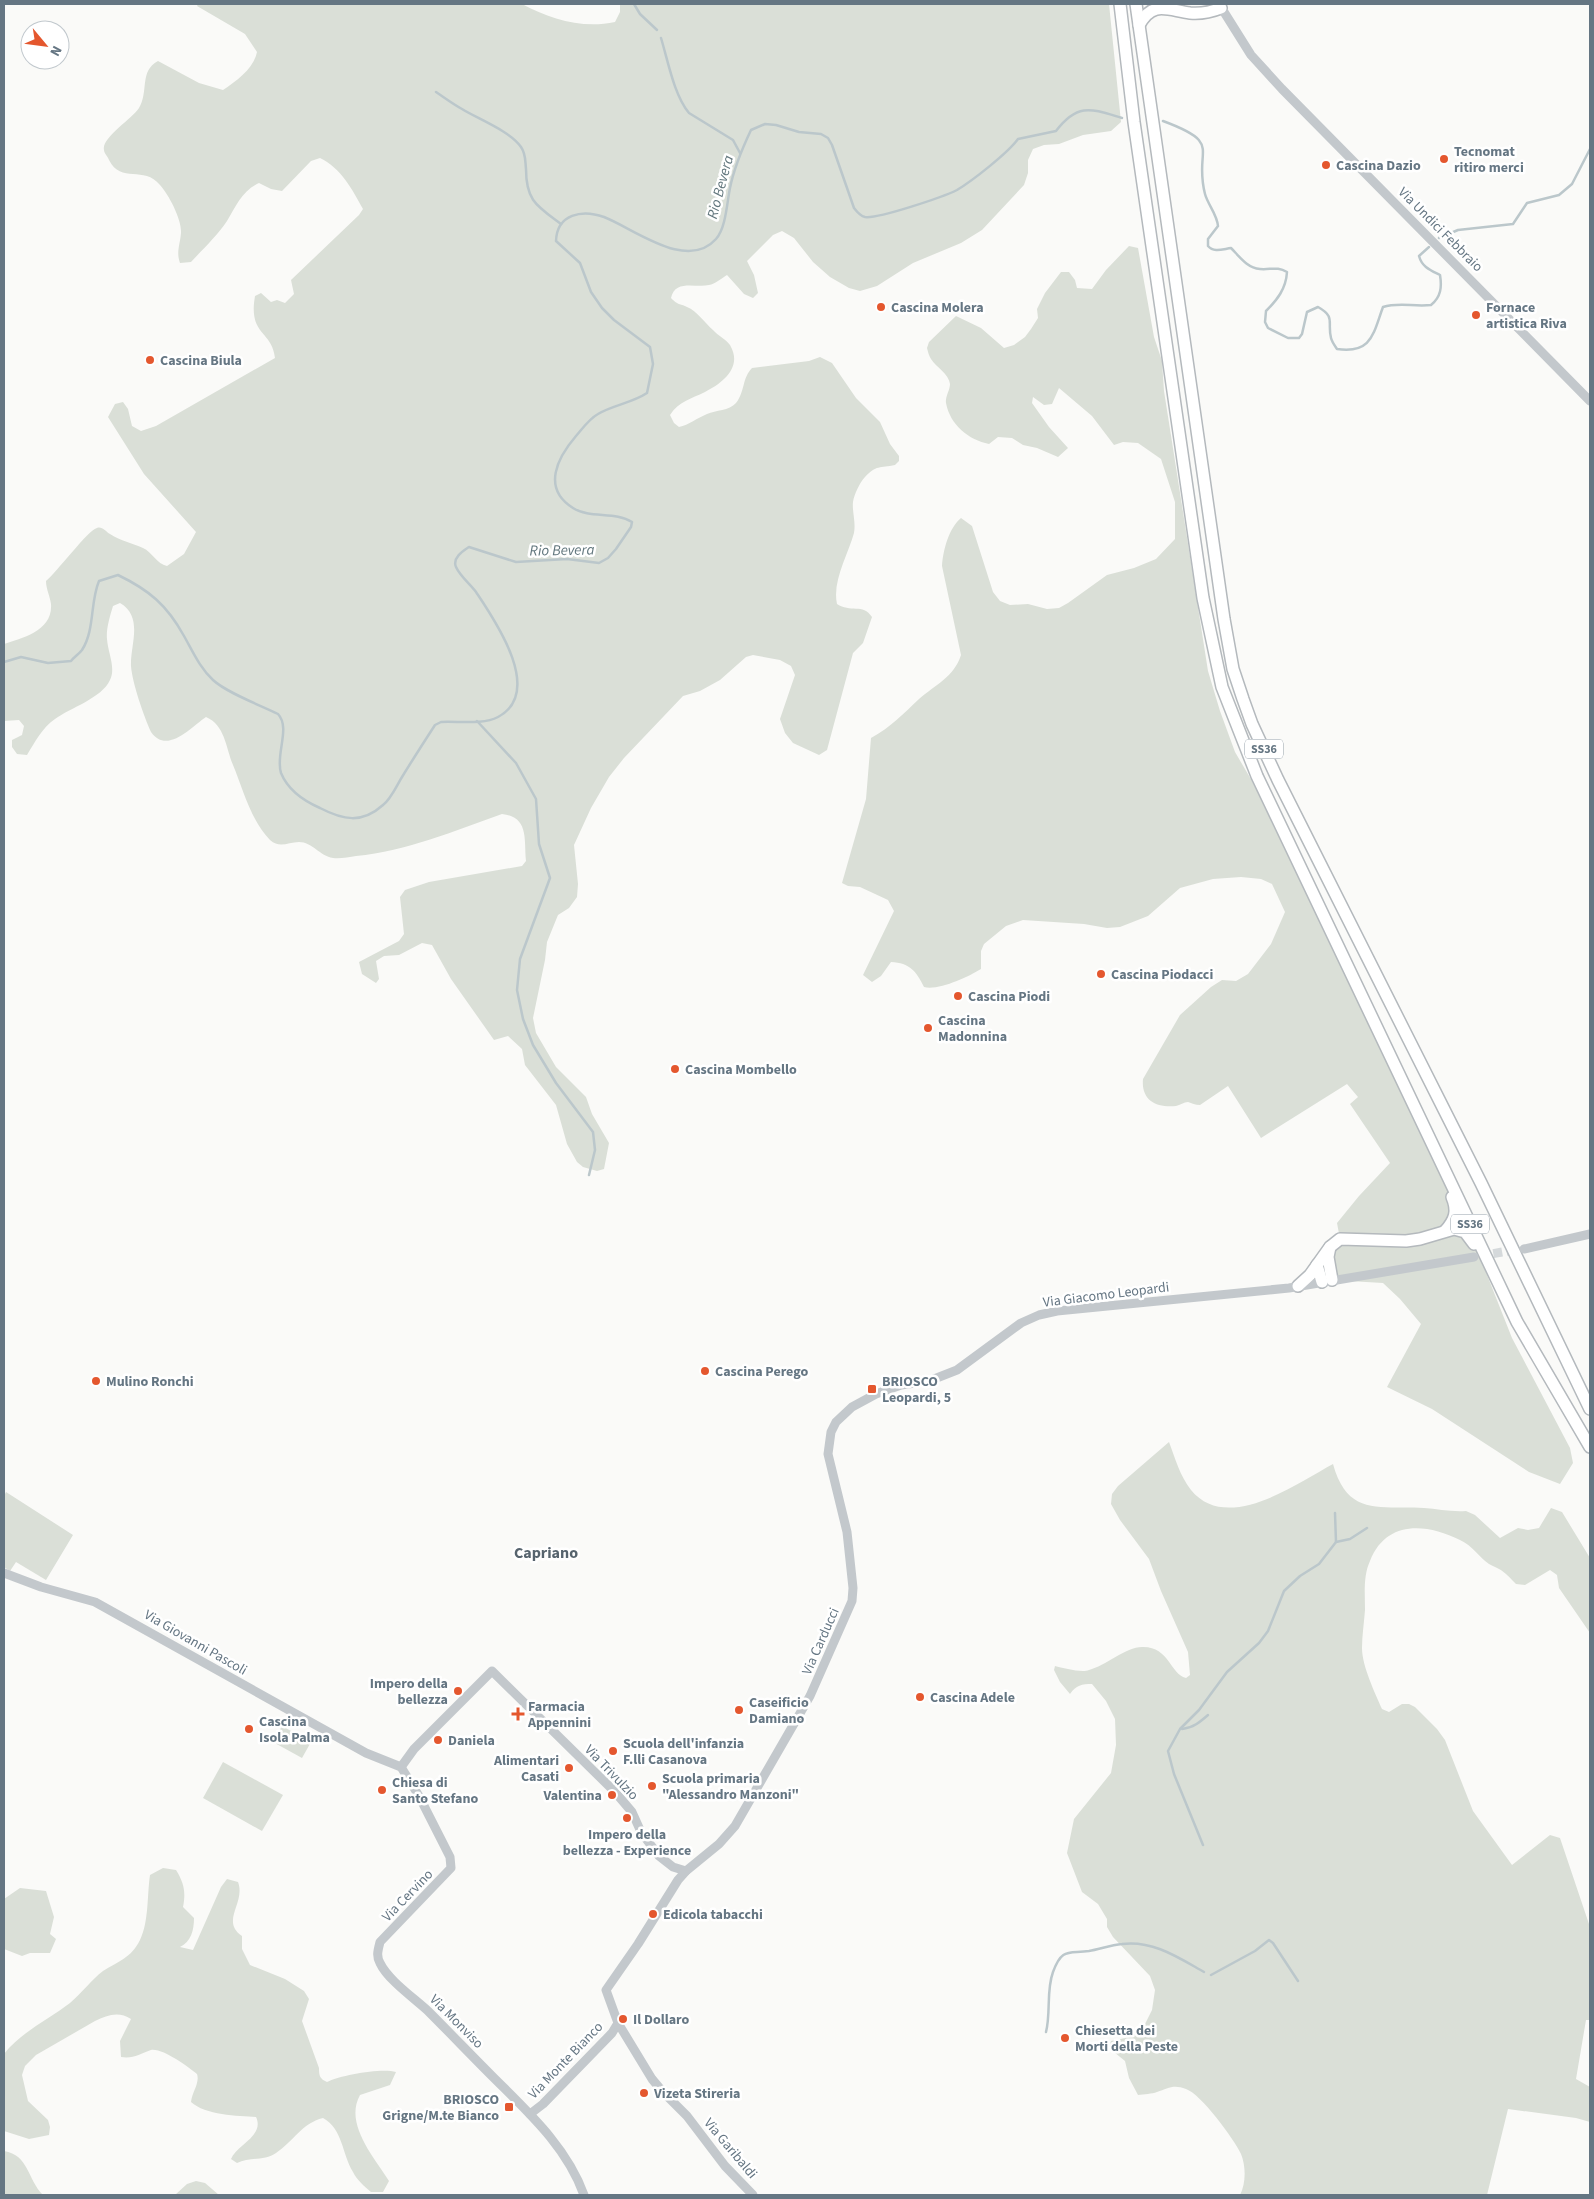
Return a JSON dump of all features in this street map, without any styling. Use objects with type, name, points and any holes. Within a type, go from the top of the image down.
[{"type":"highway","name":"SS36","points":[[1120,4],[1134,122],[1203,598],[1222,688],[1256,776],[1415,1109],[1526,1337],[1590,1447]]},
{"type":"highway","name":"SS36","points":[[1136,4],[1221,599],[1233,669],[1252,724],[1278,780],[1481,1183],[1590,1409]]},
{"type":"highway","points":[[1188,12],[1203,4]]},
{"type":"highway","points":[[1139,25],[1148,12],[1164,6],[1188,12],[1202,13],[1220,6]]},
{"type":"highway","points":[[1415,1109],[1423,1139],[1455,1207],[1454,1220],[1445,1231]]},
{"type":"highway","points":[[1293,1287],[1310,1275],[1330,1247],[1340,1239],[1406,1241],[1433,1236],[1445,1231],[1459,1230],[1468,1235],[1510,1316],[1526,1337]]},
{"type":"highway","points":[[1327,1281],[1330,1247]]},
{"type":"highway","points":[[1317,1265],[1327,1281]]},
{"type":"highway","points":[[1543,1312],[1570,1355],[1590,1395]]},
{"type":"street","name":"Via Undici Febbraio","points":[[1220,6],[1251,54],[1282,89],[1590,401]]},
{"type":"street","points":[[1524,1249],[1590,1234]]},
{"type":"street","name":"Via Giacomo Leopardi","points":[[836,1422],[852,1407],[876,1394],[901,1385],[929,1381],[958,1370],[1021,1323],[1039,1315],[1057,1311],[1293,1287],[1474,1257]]},
{"type":"street","name":"Via Carducci","points":[[606,1988],[638,1944],[678,1880],[719,1844],[737,1822],[810,1696],[848,1611],[853,1588],[849,1548],[828,1454],[831,1432],[836,1422]]},
{"type":"street","name":"Via Giovanni Pascoli","points":[[4,1573],[41,1587],[95,1602],[366,1753],[401,1767]]},
{"type":"street","name":"Via Trivulzio","points":[[401,1767],[414,1749],[492,1671],[616,1792],[632,1812],[641,1832],[658,1856],[673,1867],[686,1871]]},
{"type":"street","name":"Via Cervino","points":[[380,1942],[451,1868],[450,1858],[446,1849],[419,1796],[401,1767]]},
{"type":"street","name":"Via Monviso","points":[[380,1942],[377,1953],[379,1963],[386,1972],[428,2011],[530,2114],[568,2160],[574,2169],[584,2195]]},
{"type":"street","name":"Via Garibaldi","points":[[606,1988],[618,2023],[662,2091],[687,2116],[725,2166],[753,2195]]},
{"type":"street","name":"Via Monte Bianco","points":[[530,2114],[560,2087],[612,2033],[618,2023]]},
{"type":"shaded area","points":[[198,4],[522,4],[544,14],[567,21],[603,24],[615,22],[620,12],[620,4],[1109,4],[1121,122],[1111,131],[1083,135],[1059,144],[1044,145],[1033,149],[1028,160],[1028,173],[1024,185],[982,230],[961,243],[913,263],[877,286],[860,291],[849,288],[830,277],[813,262],[794,238],[782,231],[773,235],[747,261],[754,275],[758,293],[753,298],[744,294],[727,275],[711,284],[704,286],[681,286],[673,292],[671,298],[674,301],[694,311],[730,345],[734,360],[733,367],[729,373],[718,384],[677,406],[670,415],[674,423],[679,427],[707,414],[733,406],[739,399],[747,376],[752,368],[809,361],[820,357],[832,363],[856,398],[880,422],[890,444],[899,456],[899,461],[895,465],[872,470],[861,482],[854,499],[854,533],[839,577],[836,595],[837,604],[842,607],[865,610],[872,617],[863,643],[853,653],[827,750],[819,755],[793,743],[785,733],[780,719],[795,675],[791,666],[780,660],[753,655],[746,657],[720,680],[700,691],[683,696],[624,758],[609,777],[591,808],[574,845],[578,884],[577,897],[569,908],[558,915],[547,942],[533,1018],[536,1033],[556,1067],[586,1097],[592,1114],[609,1143],[604,1169],[597,1171],[583,1167],[577,1162],[567,1144],[556,1105],[525,1065],[522,1049],[508,1036],[494,1040],[451,979],[432,945],[422,943],[399,955],[384,956],[376,961],[379,979],[376,983],[362,974],[359,962],[399,941],[404,934],[400,897],[405,890],[429,882],[522,866],[526,861],[525,837],[521,824],[517,820],[502,814],[394,850],[342,858],[328,857],[304,843],[295,842],[281,845],[274,843],[263,832],[253,814],[224,738],[217,725],[206,717],[179,737],[164,741],[157,738],[151,732],[132,673],[131,658],[134,624],[132,616],[120,603],[113,606],[108,627],[107,639],[112,675],[106,686],[93,697],[50,723],[27,755],[17,754],[12,747],[12,740],[22,735],[24,726],[19,720],[4,721],[4,644],[35,632],[47,621],[51,604],[46,581],[87,536],[97,528],[102,528],[118,538],[143,548],[160,563],[167,566],[184,554],[196,532],[144,474],[108,417],[115,404],[123,402],[128,409],[132,426],[141,431],[156,426],[275,358],[270,342],[257,326],[254,309],[255,296],[261,293],[271,302],[277,300],[285,303],[294,294],[291,280],[363,209],[340,173],[320,158],[311,161],[282,191],[271,189],[259,183],[253,186],[240,199],[219,232],[191,262],[180,263],[178,255],[181,228],[171,201],[164,189],[154,179],[126,173],[114,167],[105,154],[104,145],[112,134],[139,108],[144,95],[148,70],[158,61],[199,83],[223,90],[249,69],[257,52],[245,34],[197,6]]},
{"type":"shaded area","points":[[1129,246],[1138,248],[1154,337],[1162,361],[1164,391],[1208,671],[1220,711],[1235,752],[1252,781],[1474,1242],[1512,1338],[1570,1448],[1573,1463],[1560,1484],[1529,1472],[1432,1409],[1387,1387],[1421,1324],[1400,1299],[1383,1283],[1332,1280],[1328,1257],[1340,1239],[1337,1223],[1390,1163],[1350,1104],[1358,1097],[1347,1084],[1261,1138],[1228,1086],[1200,1105],[1185,1102],[1176,1106],[1162,1106],[1151,1101],[1144,1092],[1143,1079],[1180,1015],[1211,987],[1222,980],[1236,981],[1248,974],[1271,944],[1285,912],[1272,884],[1261,879],[1241,877],[1213,879],[1180,888],[1148,916],[1120,927],[1107,928],[1084,924],[1023,920],[1006,926],[984,944],[981,951],[981,969],[961,979],[937,987],[924,987],[912,969],[898,963],[891,962],[881,976],[872,982],[863,975],[894,911],[888,900],[860,887],[848,886],[842,883],[866,799],[871,738],[891,725],[949,675],[958,663],[961,655],[942,566],[947,540],[953,527],[961,518],[972,526],[993,592],[1000,601],[1010,605],[1028,604],[1047,609],[1059,608],[1068,603],[1107,575],[1134,568],[1156,559],[1175,539],[1175,502],[1161,459],[1138,443],[1123,442],[1114,445],[1092,416],[1059,388],[1052,404],[1044,405],[1033,397],[1032,403],[1049,427],[1068,448],[1058,457],[1037,448],[1023,445],[1012,438],[998,437],[989,444],[974,439],[956,425],[948,411],[946,401],[950,386],[949,380],[930,358],[927,348],[929,342],[956,316],[981,328],[1004,348],[1014,345],[1025,337],[1031,329],[1038,318],[1037,309],[1045,293],[1061,272],[1069,272],[1075,280],[1077,288],[1092,289],[1106,270]]},
{"type":"shaded area","points":[[1169,1442],[1181,1473],[1191,1490],[1206,1502],[1223,1507],[1242,1506],[1262,1501],[1281,1493],[1333,1464],[1339,1481],[1357,1501],[1380,1507],[1466,1511],[1475,1515],[1500,1538],[1518,1528],[1528,1530],[1539,1528],[1551,1508],[1562,1512],[1590,1558],[1590,1633],[1559,1588],[1557,1575],[1550,1570],[1525,1585],[1516,1584],[1498,1568],[1489,1564],[1465,1542],[1434,1530],[1408,1529],[1386,1538],[1377,1548],[1366,1573],[1363,1655],[1369,1679],[1382,1709],[1389,1712],[1402,1704],[1409,1704],[1415,1707],[1437,1729],[1445,1740],[1473,1811],[1512,1865],[1550,1835],[1560,1838],[1590,1927],[1590,2020],[1586,2020],[1576,2079],[1590,2087],[1590,2122],[1576,2118],[1508,2109],[1487,2195],[1240,2195],[1245,2175],[1241,2154],[1232,2138],[1200,2099],[1186,2089],[1178,2087],[1138,2095],[1129,2078],[1125,2061],[1109,2048],[1111,2041],[1130,2037],[1143,2028],[1152,2010],[1155,1990],[1150,1976],[1113,1937],[1107,1927],[1107,1919],[1098,1904],[1082,1892],[1067,1853],[1074,1819],[1111,1773],[1116,1745],[1115,1719],[1106,1701],[1092,1684],[1080,1686],[1070,1694],[1060,1682],[1054,1670],[1055,1666],[1086,1671],[1102,1665],[1129,1650],[1142,1647],[1151,1648],[1164,1655],[1176,1671],[1186,1678],[1190,1675],[1188,1652],[1149,1559],[1120,1520],[1111,1504],[1112,1494],[1118,1486]]},
{"type":"shaded area","points":[[6,1492],[73,1535],[46,1580],[16,1562],[10,1571],[4,1567],[4,1496]]},
{"type":"shaded area","points":[[282,1726],[311,1742],[302,1758],[273,1742]]},
{"type":"shaded area","points":[[223,1762],[283,1795],[262,1831],[203,1798]]},
{"type":"shaded area","points":[[163,1868],[176,1870],[183,1883],[183,1907],[194,1918],[194,1922],[189,1939],[180,1947],[193,1950],[221,1887],[227,1879],[238,1882],[240,1890],[233,1924],[242,1936],[242,1949],[250,1965],[285,1979],[304,1991],[309,1999],[302,2021],[323,2080],[327,2082],[362,2073],[396,2072],[390,2085],[360,2095],[356,2106],[358,2129],[369,2151],[389,2181],[383,2192],[371,2192],[359,2180],[349,2165],[335,2129],[323,2118],[303,2128],[282,2149],[272,2155],[237,2163],[231,2159],[257,2130],[256,2117],[213,2112],[191,2102],[198,2077],[197,2074],[162,2052],[151,2050],[133,2057],[121,2057],[120,2041],[131,2019],[122,2015],[108,2016],[95,2021],[36,2055],[25,2066],[22,2075],[28,2101],[48,2120],[50,2127],[49,2135],[29,2139],[4,2131],[4,2054],[18,2039],[70,2003],[94,1978],[133,1951],[140,1940],[145,1925],[150,1875]]},
{"type":"shaded area","points":[[20,1888],[46,1891],[54,1917],[50,1934],[56,1939],[50,1953],[30,1953],[22,1956],[4,1949],[4,1899]]},
{"type":"shaded area","points":[[4,2151],[12,2153],[23,2162],[43,2195],[4,2195]]},
{"type":"shaded area","points":[[196,2181],[205,2183],[219,2195],[175,2195],[187,2184]]},
{"type":"waterway","points":[[634,4],[640,14],[657,30]]},
{"type":"waterway","points":[[661,38],[672,77],[684,106],[689,113],[733,140],[740,153]]},
{"type":"waterway","points":[[436,92],[516,141],[525,155],[528,189],[534,202],[561,224]]},
{"type":"waterway","name":"Rio Bevera","points":[[4,662],[21,657],[48,663],[71,661],[82,650],[89,634],[94,598],[99,581],[118,575],[139,586],[164,607],[178,625],[200,665],[213,680],[235,694],[278,714],[282,720],[283,727],[280,758],[281,773],[292,790],[308,802],[337,815],[352,818],[368,815],[389,799],[435,725],[441,722],[485,721],[498,717],[511,706],[517,691],[516,674],[511,655],[494,619],[456,567],[455,564],[459,555],[469,547],[516,562],[567,559],[599,563],[608,558],[631,527],[632,522],[625,519],[587,513],[573,508],[563,500],[557,491],[555,482],[556,472],[563,453],[589,421],[604,411],[647,393],[653,364],[650,347],[614,320],[602,308],[591,292],[580,263],[556,241],[557,232],[566,219],[579,214],[596,215],[675,249],[690,251],[704,248],[716,239],[722,228],[734,173],[741,151],[751,130],[765,124],[776,125],[799,132],[821,134],[828,138],[854,208],[860,215],[872,217],[925,202],[957,190],[1006,152],[1018,139],[1056,131],[1071,115],[1086,110],[1102,112],[1122,118]]},
{"type":"waterway","name":"Rio Bevera","points":[[1163,121],[1194,136],[1200,142],[1203,149],[1202,179],[1205,194],[1216,217],[1218,226],[1208,239],[1208,246],[1216,250],[1231,248],[1244,261],[1255,268],[1277,269],[1287,272],[1285,284],[1280,294],[1266,311],[1265,322],[1268,328],[1288,338],[1299,338],[1302,334],[1307,312],[1318,307],[1329,317],[1331,338],[1337,349],[1349,350],[1358,348],[1369,340],[1377,326],[1383,307],[1431,305],[1439,295],[1441,284],[1440,275],[1424,266],[1420,260],[1419,256],[1429,247]]},
{"type":"waterway","name":"Rio Bevera","points":[[1439,238],[1458,230],[1513,224],[1527,203],[1559,195],[1572,184],[1590,149]]},
{"type":"waterway","points":[[477,721],[516,763],[536,799],[539,844],[550,878],[520,959],[517,990],[523,1019],[533,1045],[556,1083],[593,1132],[595,1150],[589,1175]]},
{"type":"waterway","points":[[1335,1513],[1336,1542]]},
{"type":"waterway","points":[[1203,1845],[1174,1774],[1168,1751],[1180,1729],[1199,1710],[1227,1672],[1259,1643],[1268,1631],[1284,1591],[1300,1576],[1319,1564],[1336,1542],[1350,1539],[1367,1528]]},
{"type":"waterway","points":[[1182,1729],[1193,1726],[1208,1715]]},
{"type":"waterway","points":[[1211,1975],[1255,1951],[1269,1940],[1273,1943],[1298,1981]]},
{"type":"waterway","points":[[1046,2032],[1051,1979],[1056,1964],[1067,1953],[1133,1943],[1165,1951],[1204,1972]]},
{"type":"tunnel","points":[[1480,1256],[1519,1249]]},
{"type":"place","name":"Tecnomat ritiro merci","points":[[1444,159]]},
{"type":"place","name":"Cascina Dazio","points":[[1326,165]]},
{"type":"place","name":"Cascina Molera","points":[[881,307]]},
{"type":"place","name":"Fornace artistica Riva","points":[[1476,315]]},
{"type":"place","name":"Cascina Biula","points":[[150,360]]},
{"type":"place","name":"Cascina Piodacci","points":[[1101,974]]},
{"type":"place","name":"Cascina Piodi","points":[[958,996]]},
{"type":"place","name":"Cascina Madonnina","points":[[928,1028]]},
{"type":"place","name":"Cascina Mombello","points":[[675,1069]]},
{"type":"place","name":"Cascina Perego","points":[[705,1371]]},
{"type":"place","name":"Mulino Ronchi","points":[[96,1381]]},
{"type":"place","name":"BRIOSCO Leopardi, 5","points":[[872,1389]]},
{"type":"place","name":"Impero della bellezza","points":[[458,1691]]},
{"type":"place","name":"Cascina Adele","points":[[920,1697]]},
{"type":"place","name":"Caseificio Damiano","points":[[739,1710]]},
{"type":"place","name":"Farmacia Appennini","points":[[518,1714]]},
{"type":"place","name":"Cascina Isola Palma","points":[[249,1729]]},
{"type":"place","name":"Daniela","points":[[438,1740]]},
{"type":"place","name":"Scuola dell'infanzia F.lli Casanova","points":[[613,1751]]},
{"type":"place","name":"Alimentari Casati","points":[[569,1768]]},
{"type":"place","name":"Scuola primaria \"Alessandro Manzoni\"","points":[[652,1786]]},
{"type":"place","name":"Chiesa di Santo Stefano","points":[[382,1790]]},
{"type":"place","name":"Valentina","points":[[612,1795]]},
{"type":"place","name":"Impero della bellezza - Experience","points":[[627,1818]]},
{"type":"place","name":"Edicola tabacchi","points":[[653,1914]]},
{"type":"place","name":"Il Dollaro","points":[[623,2019]]},
{"type":"place","name":"Chiesetta dei Morti della Peste","points":[[1065,2038]]},
{"type":"place","name":"Vizeta Stireria","points":[[644,2093]]},
{"type":"place","name":"BRIOSCO Grigne/M.te Bianco","points":[[509,2107]]},
{"type":"district","name":"Capriano","points":[[546,1552]]}]
